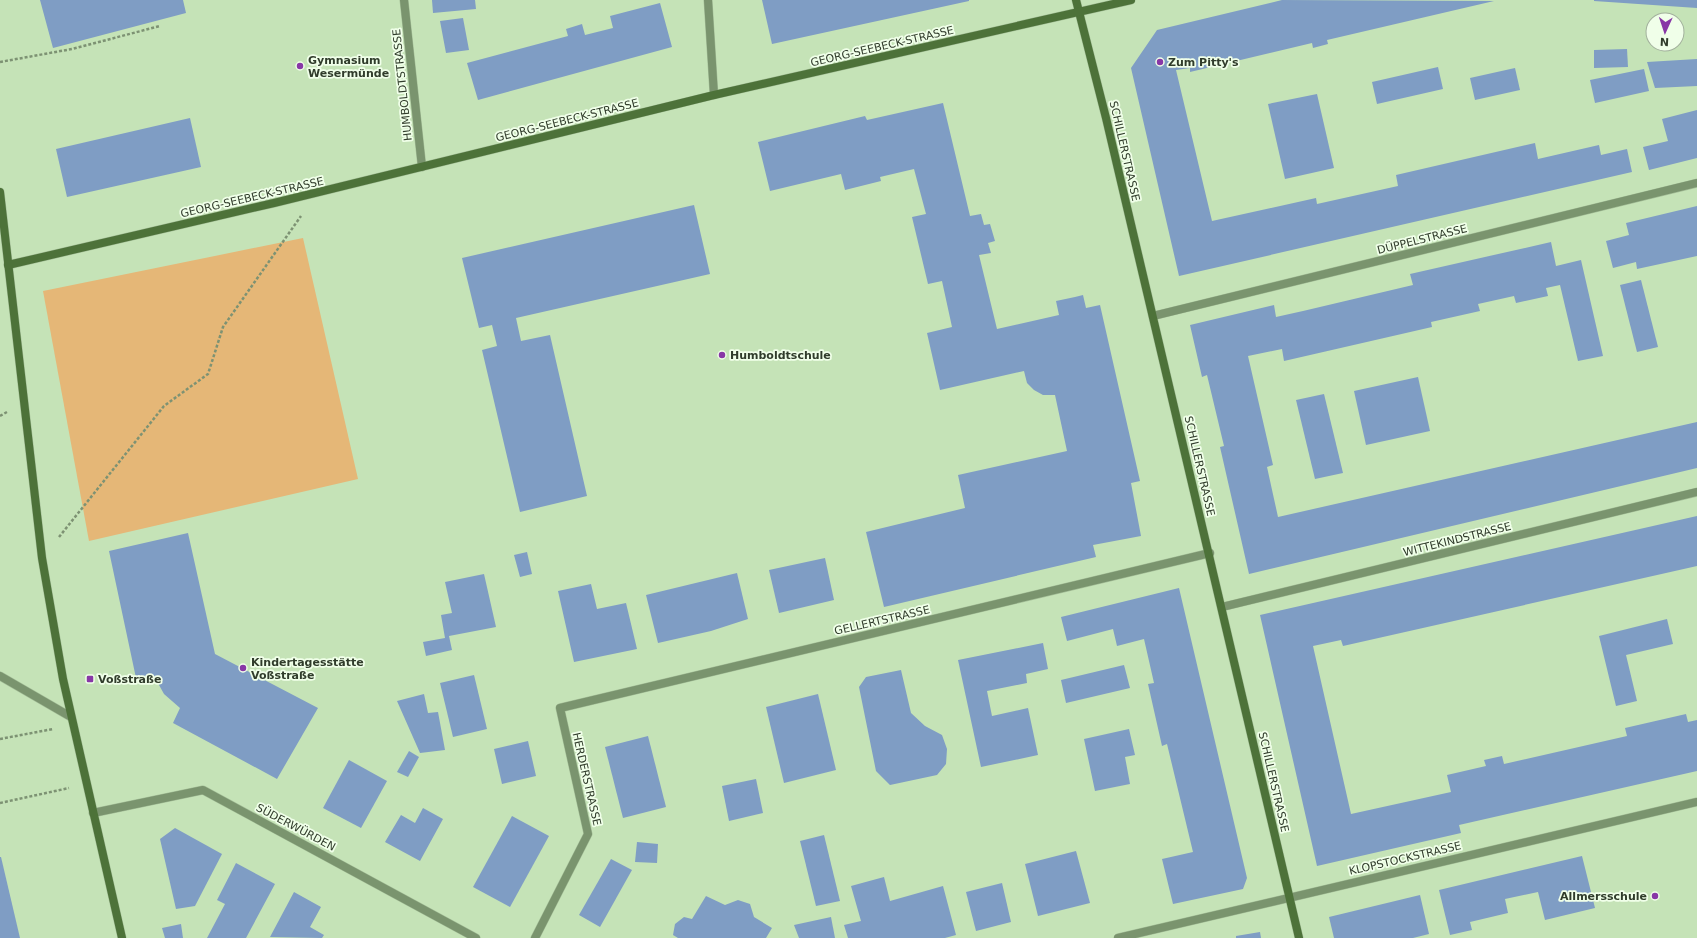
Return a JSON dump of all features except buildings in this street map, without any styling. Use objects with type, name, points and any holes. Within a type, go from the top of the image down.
[{"type":"street","name":"HUMBOLDTSTRASSE","points":[[404,0],[422,167]]},
{"type":"street","points":[[708,0],[714,95]]},
{"type":"street","name":"SCHILLERSTRASSE","points":[[1076,0],[1106,118],[1210,553],[1299,938]]},
{"type":"street","name":"GEORG-SEEBECK-STRASSE","points":[[8,265],[422,167],[714,95],[1131,0]]},
{"type":"street","name":"DÜPPELSTRASSE","points":[[1153,316],[1697,183]]},
{"type":"street","points":[[0,192],[42,558],[63,679],[122,938]]},
{"type":"street","name":"WITTEKINDSTRASSE","points":[[1222,607],[1697,492]]},
{"type":"street","name":"GELLERTSTRASSE","points":[[560,708],[1210,553]]},
{"type":"street","points":[[0,676],[72,721]]},
{"type":"street","name":"HERDERSTRASSE","points":[[535,938],[588,834],[560,708]]},
{"type":"street","name":"SÜDERWÜRDEN","points":[[93,813],[203,790],[476,938]]},
{"type":"street","name":"KLOPSTOCKSTRASSE","points":[[1118,938],[1289,896],[1697,802]]},
{"type":"path","points":[[0,62],[72,49],[160,26]]},
{"type":"path","points":[[42,558],[164,406],[208,374],[223,327],[318,192]]},
{"type":"path","points":[[0,739],[72,721]]},
{"type":"path","points":[[0,803],[87,784]]},
{"type":"shaded area","points":[[303,238],[358,479],[89,541],[43,291]]},
{"type":"place","name":"Zum Pitty's","points":[[1160,62]]},
{"type":"place","name":"Gymnasium Wesermünde","points":[[300,66]]},
{"type":"place","name":"Humboldtschule","points":[[722,355]]},
{"type":"place","name":"Kindertagesstätte Voßstraße","points":[[243,668]]},
{"type":"place","name":"Voßstraße","points":[[90,679]]},
{"type":"place","name":"Allmersschule","points":[[1655,896]]}]
